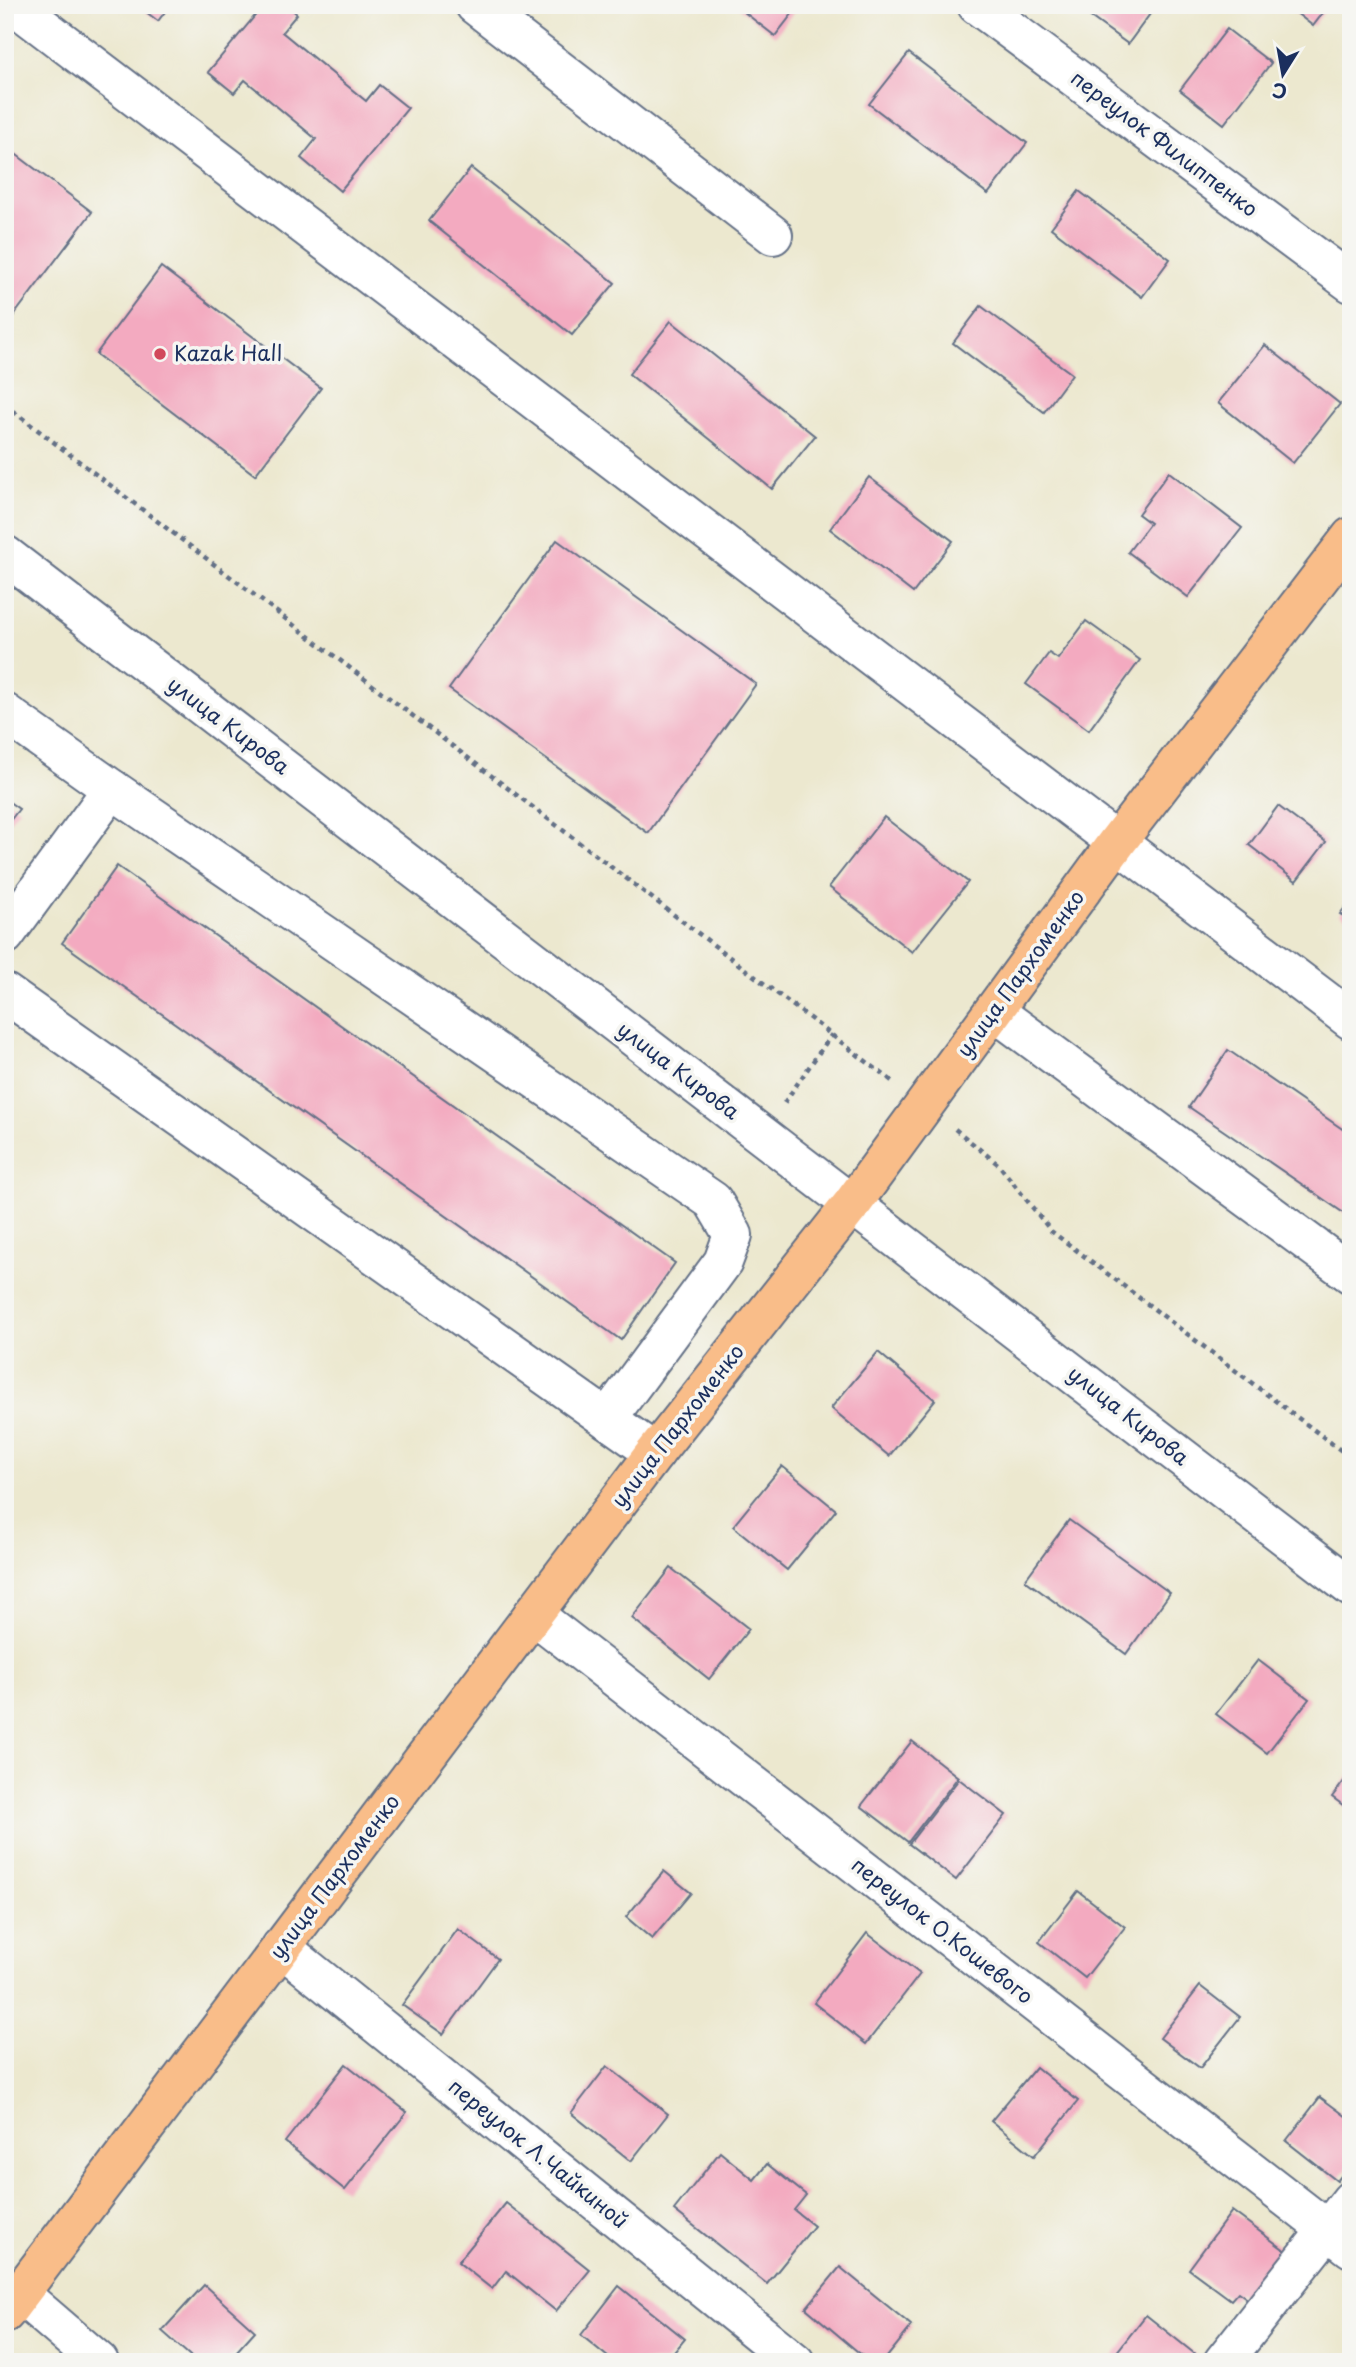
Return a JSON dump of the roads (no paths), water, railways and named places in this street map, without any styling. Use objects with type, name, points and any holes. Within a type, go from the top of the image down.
[{"type":"main road","name":"улица Пархоменко","points":[[12,2304],[655,1454],[852,1205],[1117,842],[1351,537]]},
{"type":"street","points":[[14,5],[1351,1020]]},
{"type":"street","points":[[475,5],[773,235]]},
{"type":"street","name":"переулок Филиппенко","points":[[977,5],[1351,283]]},
{"type":"street","name":"улица Кирова","points":[[5,555],[1351,1587]]},
{"type":"street","points":[[5,713],[713,1201],[733,1235],[723,1262],[607,1419]]},
{"type":"street","points":[[5,935],[112,789]]},
{"type":"street","points":[[5,993],[655,1454]]},
{"type":"street","points":[[993,1011],[1351,1274]]},
{"type":"street","name":"переулок О.Кошевого","points":[[533,1614],[1339,2239]]},
{"type":"street","name":"переулок Л.Чайкиной","points":[[281,1947],[795,2362]]},
{"type":"street","points":[[1223,2362],[1339,2239],[1351,2200]]},
{"type":"street","points":[[12,2304],[99,2362]]},
{"type":"place","name":"Kazak Hall","points":[[160,354]]}]
